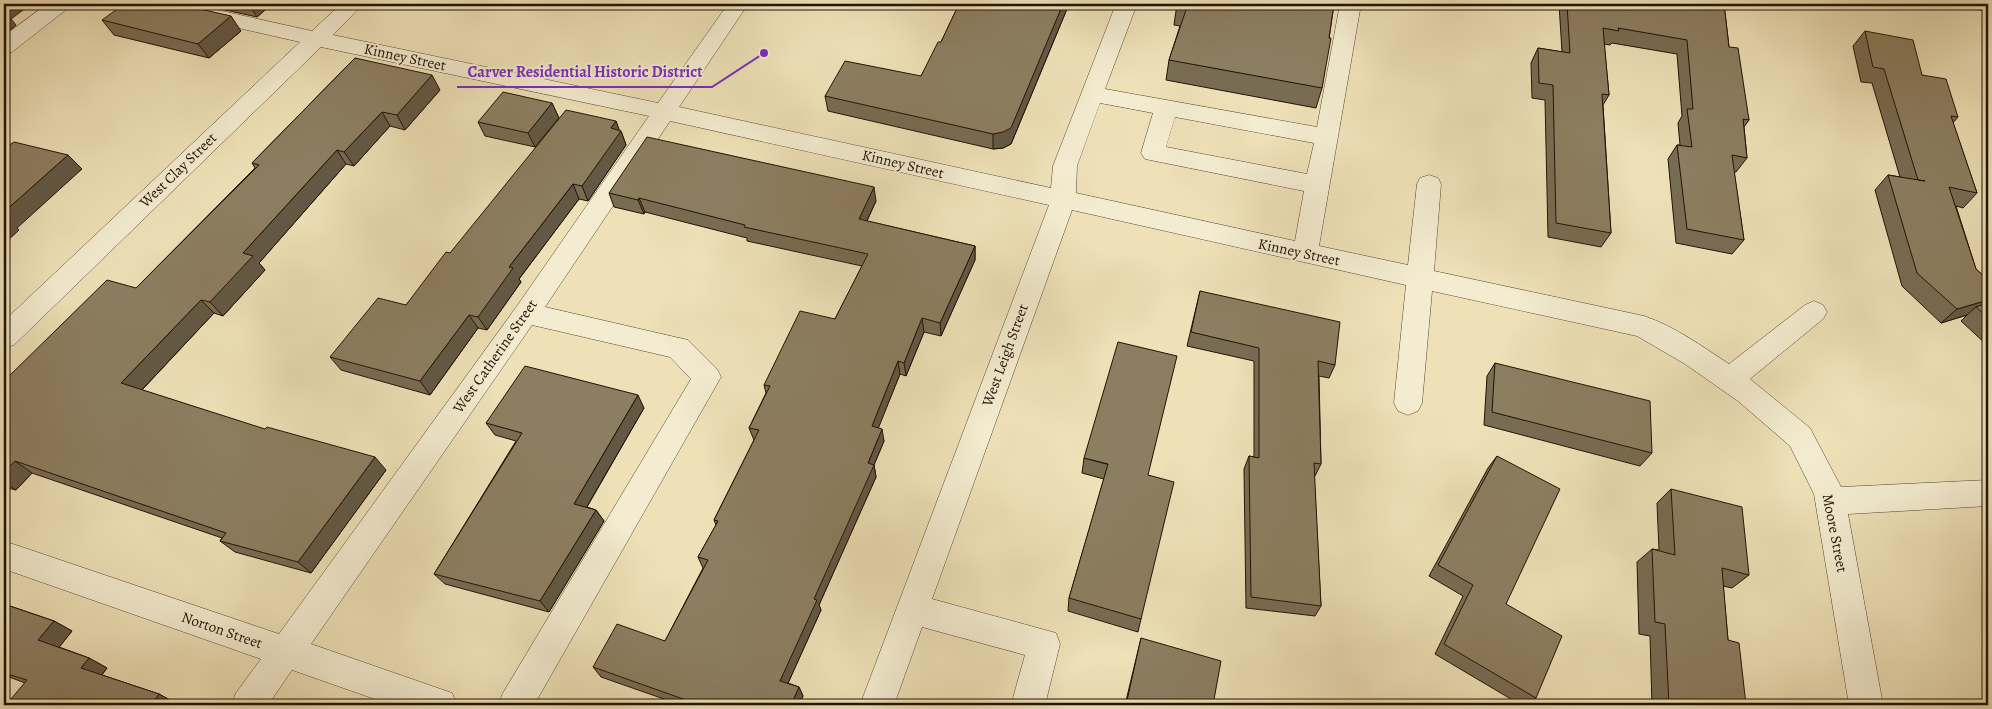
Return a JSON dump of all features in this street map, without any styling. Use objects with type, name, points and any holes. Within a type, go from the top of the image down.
[{"type":"street","points":[[4,48],[60,4]]},
{"type":"street","name":"Kinney Street","points":[[162,4],[665,112],[1644,327]]},
{"type":"street","name":"West Clay Street","points":[[4,337],[353,4]]},
{"type":"street","name":"West Catherine Street","points":[[248,705],[526,313],[738,4]]},
{"type":"street","name":"West Leigh Street","points":[[876,705],[1062,200],[1065,166],[1126,4]]},
{"type":"street","points":[[1305,253],[1351,4]]},
{"type":"street","points":[[1979,4],[1988,6]]},
{"type":"street","points":[[1092,94],[1327,137]]},
{"type":"street","points":[[1166,107],[1153,153],[1318,184]]},
{"type":"street","points":[[1408,403],[1429,184]]},
{"type":"street","points":[[1729,380],[1814,312]]},
{"type":"street","points":[[515,705],[707,377],[678,348],[526,313]]},
{"type":"street","name":"Moore Street","points":[[1644,327],[1695,356],[1748,393],[1800,437],[1829,493],[1866,705]]},
{"type":"street","points":[[1830,501],[1988,494]]},
{"type":"street","name":"Norton Street","points":[[4,555],[440,705]]},
{"type":"street","points":[[912,609],[1044,644],[1028,705]]},
{"type":"building","points":[[124,4],[178,4],[231,16],[198,44],[102,20]]},
{"type":"building","points":[[228,4],[258,4],[252,9]]},
{"type":"building","points":[[959,4],[1063,4],[1011,128],[993,134],[825,96],[845,61],[921,76],[938,42],[941,42]]},
{"type":"building","points":[[1177,4],[1334,4],[1329,38],[1331,38],[1322,88],[1169,60],[1187,7]]},
{"type":"building","points":[[1567,4],[1724,4],[1729,47],[1738,48],[1749,120],[1743,119],[1747,158],[1732,155],[1744,240],[1687,229],[1677,145],[1692,147],[1687,109],[1693,109],[1687,40],[1618,28],[1619,31],[1603,28],[1609,95],[1602,94],[1611,233],[1556,223],[1553,85],[1539,83],[1538,48],[1570,53]]},
{"type":"building","points":[[1865,31],[1913,40],[1922,75],[1946,79],[1958,117],[1951,116],[1977,193],[1949,187],[1976,269],[1988,280],[1988,300],[1957,309],[1917,273],[1888,175],[1918,180],[1884,69],[1873,67]]},
{"type":"building","points":[[355,58],[432,75],[397,115],[382,112],[344,152],[337,150],[243,253],[253,256],[210,302],[201,300],[121,383],[265,429],[267,427],[375,457],[298,562],[220,541],[226,533],[15,461],[4,472],[4,381],[107,280],[136,288],[259,165],[252,163]]},
{"type":"building","points":[[503,92],[552,103],[528,133],[478,122]]},
{"type":"building","points":[[566,110],[616,121],[611,128],[621,131],[582,186],[573,184],[509,267],[513,268],[478,317],[469,315],[420,381],[330,357],[378,298],[406,305],[446,252],[450,253]]},
{"type":"building","points":[[647,137],[874,187],[859,219],[975,246],[940,323],[922,318],[904,363],[898,361],[872,426],[882,429],[868,463],[874,465],[814,599],[817,600],[780,681],[799,687],[791,705],[700,705],[593,667],[617,624],[665,641],[708,560],[698,557],[718,521],[714,520],[759,430],[749,428],[770,386],[764,385],[800,311],[835,319],[868,254],[744,227],[745,225],[639,198],[638,200],[609,193]]},
{"type":"building","points":[[14,142],[68,155],[4,212],[4,145],[8,146]]},
{"type":"building","points":[[1200,291],[1340,322],[1335,365],[1318,361],[1321,464],[1314,463],[1321,606],[1251,597],[1249,456],[1259,458],[1259,348],[1191,332]]},
{"type":"building","points":[[1988,303],[1988,318],[1976,307]]},
{"type":"building","points":[[1118,342],[1177,356],[1148,475],[1174,482],[1141,619],[1069,598],[1108,464],[1084,458]]},
{"type":"building","points":[[1495,363],[1650,401],[1652,453],[1492,412]]},
{"type":"building","points":[[525,366],[638,395],[574,504],[596,510],[540,601],[434,574],[522,433],[486,423]]},
{"type":"building","points":[[1497,456],[1560,489],[1506,604],[1562,636],[1536,698],[1444,644],[1473,585],[1438,565]]},
{"type":"building","points":[[1671,489],[1742,507],[1749,575],[1722,568],[1728,640],[1739,643],[1746,705],[1669,705],[1665,624],[1655,622],[1652,549],[1675,555]]},
{"type":"building","points":[[4,604],[54,621],[38,640],[89,658],[81,668],[159,694],[151,705],[6,705],[27,680],[4,673]]},
{"type":"building","points":[[1141,638],[1221,661],[1213,705],[1126,705]]},
{"type":"place","name":"Carver Residential Historic District","points":[[764,53]]}]
